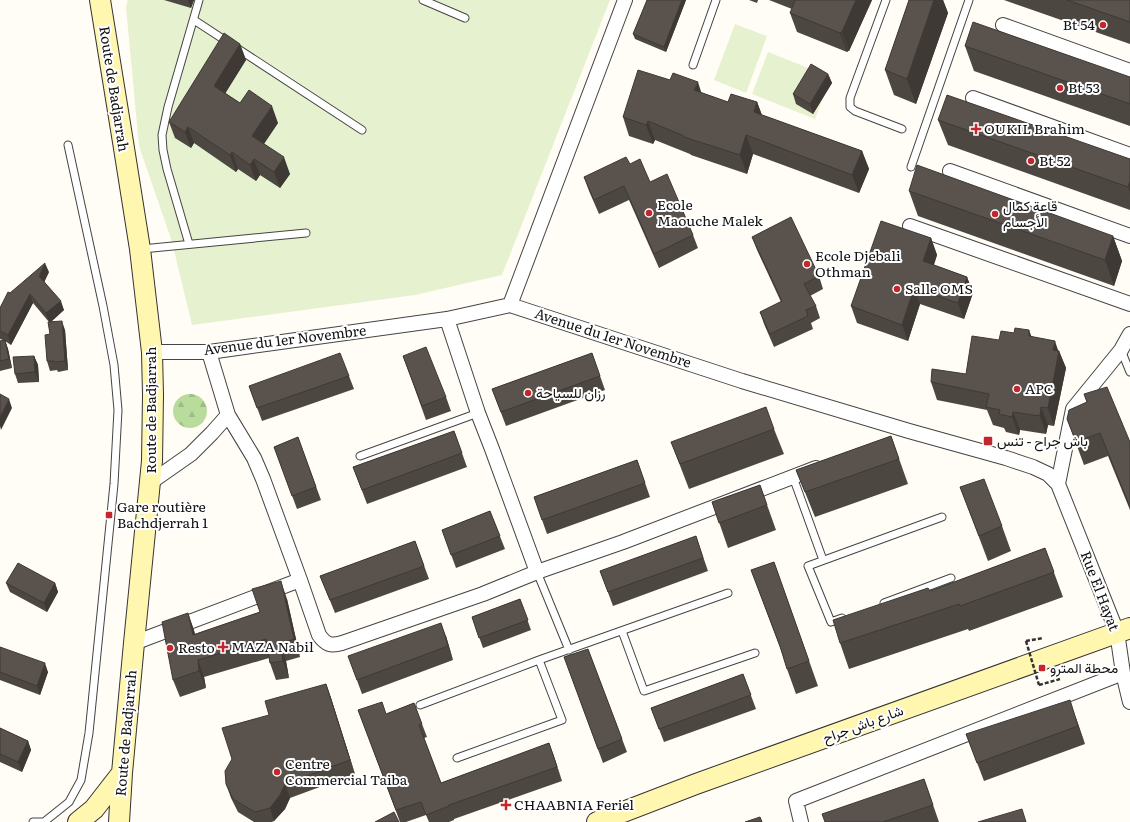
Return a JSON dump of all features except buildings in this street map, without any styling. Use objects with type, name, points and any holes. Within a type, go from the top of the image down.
[{"type":"main road","name":"Route de Badjarrah","points":[[100,0],[140,249],[152,352],[153,430],[151,482],[134,643],[119,822]]},
{"type":"main road","name":"شارع باش جراح","points":[[597,822],[696,784],[1123,630]]},
{"type":"main road","points":[[78,822],[94,809],[122,772]]},
{"type":"street","points":[[510,305],[625,0]]},
{"type":"street","points":[[1003,25],[1130,71]]},
{"type":"street","points":[[973,98],[1130,155]]},
{"type":"street","points":[[950,171],[1130,236]]},
{"type":"street","points":[[910,226],[1130,304]]},
{"type":"street","name":"Avenue du 1er Novembre","points":[[152,352],[209,352],[447,319],[510,305],[742,381],[909,431],[1006,458],[1033,467],[1048,474],[1058,484]]},
{"type":"street","points":[[447,319],[478,413],[538,572]]},
{"type":"street","points":[[1058,484],[1073,409],[1121,350],[1130,334]]},
{"type":"street","points":[[209,352],[228,415],[254,458],[319,635],[323,641],[329,644],[335,645],[483,594],[830,463]]},
{"type":"street","points":[[151,482],[191,454],[228,415]]},
{"type":"street","points":[[888,440],[909,431]]},
{"type":"street","name":"Rue El Hayat","points":[[1058,484],[1123,630],[1123,673],[1130,702]]},
{"type":"street","points":[[134,643],[300,580]]},
{"type":"street","points":[[801,822],[796,801],[1123,673]]},
{"type":"lane","points":[[189,244],[167,169],[162,135],[168,107],[199,0]]},
{"type":"lane","points":[[423,0],[465,18]]},
{"type":"lane","points":[[693,65],[716,0]]},
{"type":"lane","points":[[886,0],[850,98],[850,107],[855,111],[902,129]]},
{"type":"lane","points":[[911,167],[969,0]]},
{"type":"lane","points":[[194,20],[362,130]]},
{"type":"lane","points":[[33,822],[44,822],[69,802],[81,780],[89,733],[114,484],[118,410],[114,365],[68,145]]},
{"type":"lane","points":[[140,249],[306,233]]},
{"type":"lane","points":[[1121,350],[1130,370]]},
{"type":"lane","points":[[360,456],[478,413]]},
{"type":"lane","points":[[793,477],[823,560]]},
{"type":"lane","points":[[846,617],[831,622],[808,566],[942,517]]},
{"type":"lane","points":[[538,572],[569,650]]},
{"type":"lane","points":[[876,606],[951,578]]},
{"type":"lane","points":[[420,705],[539,660],[728,593]]},
{"type":"lane","points":[[622,631],[644,691],[755,653]]},
{"type":"lane","points":[[457,758],[562,720],[539,660]]},
{"type":"path","points":[[1026,641],[1040,685],[1065,678]]},
{"type":"green space","points":[[128,0],[610,0],[502,275],[415,295],[192,325],[172,242],[139,146],[126,7]]},
{"type":"green space","points":[[735,24],[767,36],[746,93],[714,80]]},
{"type":"green space","points":[[768,52],[831,77],[815,119],[752,94]]},
{"type":"green space","points":[[187,394],[193,394],[202,399],[206,405],[206,417],[202,423],[193,428],[187,428],[178,423],[173,414],[173,408],[178,399]]},
{"type":"place","name":"Bt 54","points":[[1103,25]]},
{"type":"place","name":"Bt 53","points":[[1060,88]]},
{"type":"place","name":"OUKIL Brahim","points":[[976,129]]},
{"type":"place","name":"Bt 52","points":[[1031,161]]},
{"type":"place","name":"Ecole Maouche Malek","points":[[649,213]]},
{"type":"place","name":"قاعة كمال الأجسام","points":[[995,214]]},
{"type":"place","name":"Ecole Djebali Othman","points":[[807,264]]},
{"type":"place","name":"Salle OMS","points":[[897,289]]},
{"type":"place","name":"APC","points":[[1017,389]]},
{"type":"place","name":"رزان للسياحة","points":[[528,393]]},
{"type":"place","name":"باش جراح - تنس","points":[[988,441]]},
{"type":"place","name":"Gare routière Bachdjerrah 1","points":[[109,515]]},
{"type":"place","name":"MAZA Nabil","points":[[223,647]]},
{"type":"place","name":"Resto","points":[[170,648]]},
{"type":"place","name":"محطة المترو","points":[[1042,668]]},
{"type":"place","name":"Centre Commercial Taiba","points":[[277,772]]},
{"type":"place","name":"CHAABNIA Feriel","points":[[506,805]]}]
